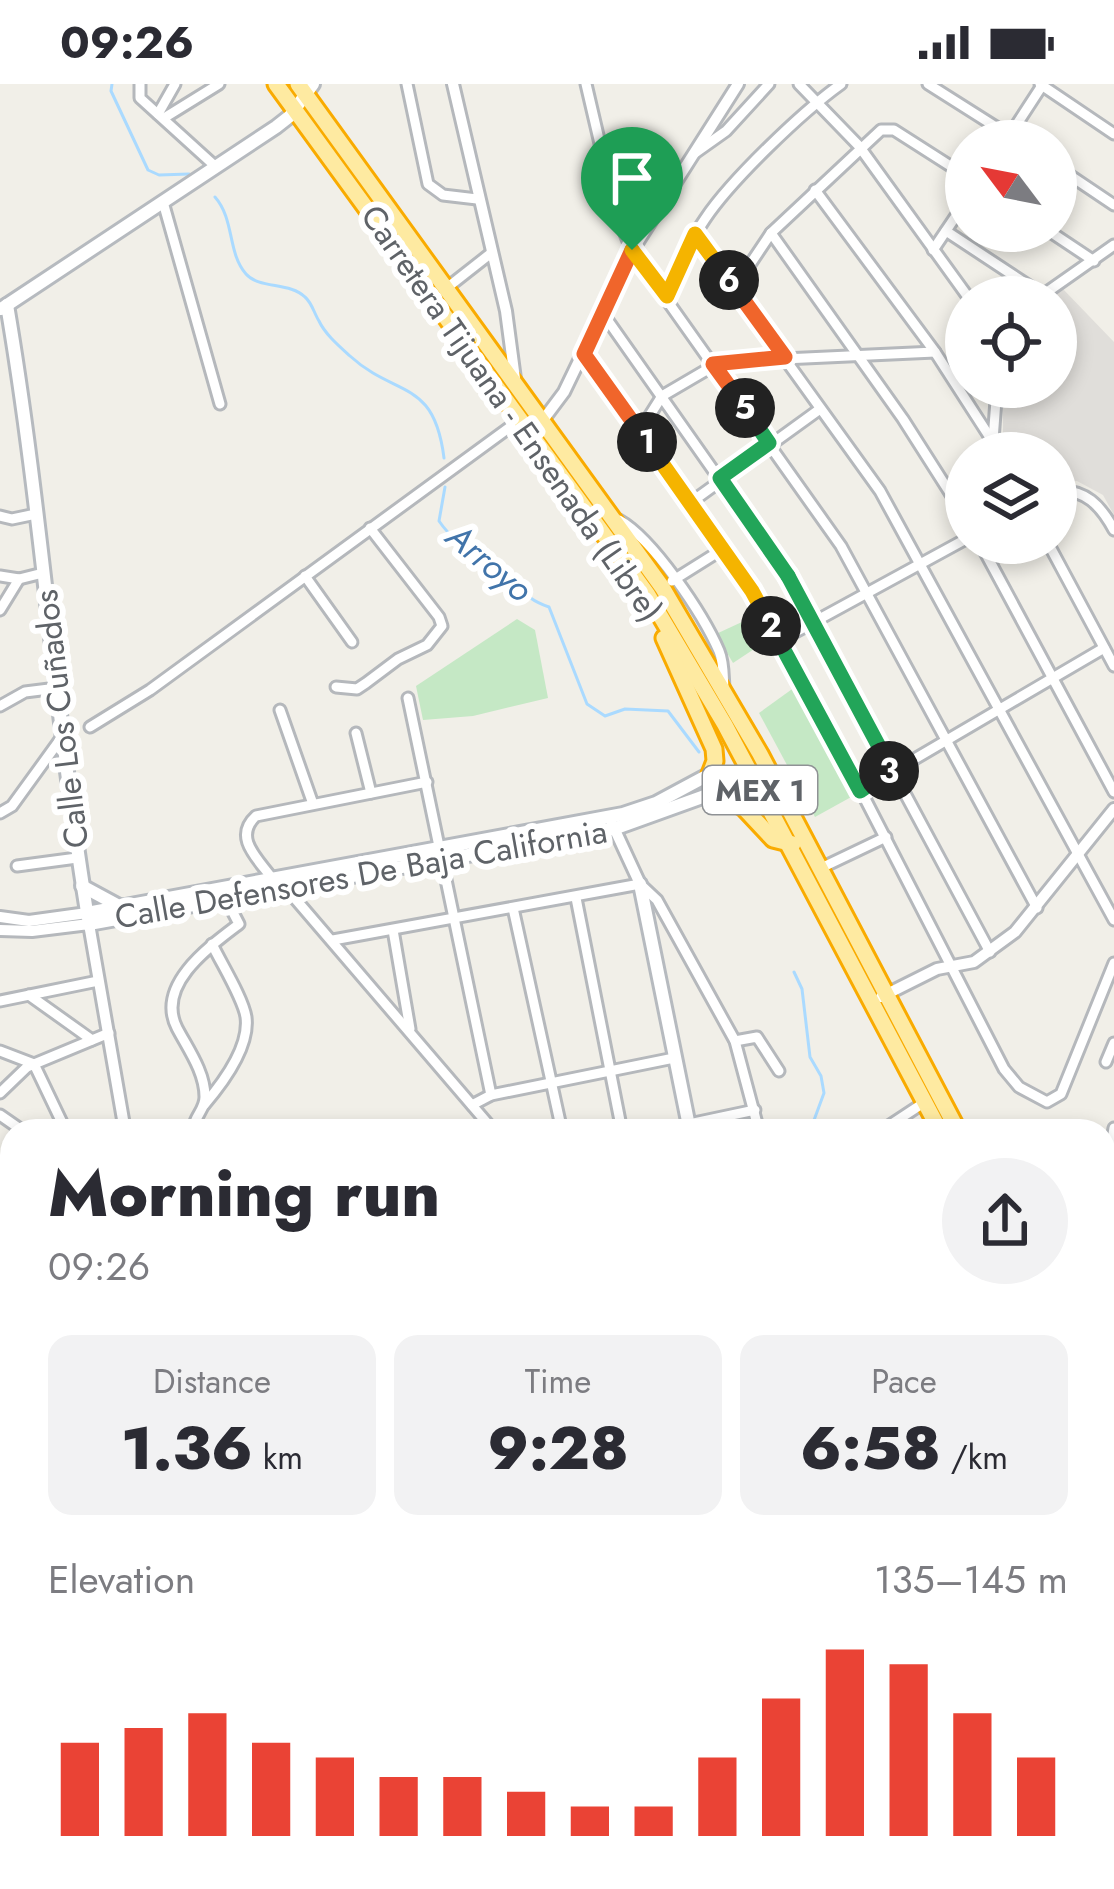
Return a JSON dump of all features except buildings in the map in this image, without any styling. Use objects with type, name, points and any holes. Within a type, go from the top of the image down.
[{"type":"highway","name":"Carretera Tijuana - Ensenada (Libre)","points":[[276,84],[632,570],[951,1119]]},
{"type":"highway","name":"Carretera Tijuana - Ensenada (Libre)","points":[[305,87],[562,448],[668,583],[713,678],[841,905],[934,1119]]},
{"type":"highway","points":[[554,465],[562,448]]},
{"type":"highway","points":[[713,678],[701,670],[680,633],[667,631],[666,646],[714,749],[710,774],[716,792],[744,808],[772,839],[800,849],[828,900],[841,905]]},
{"type":"main road","points":[[3,307],[295,110],[305,87]]},
{"type":"main road","name":"Calle Los Cuñados","points":[[3,307],[15,354],[88,918]]},
{"type":"main road","points":[[0,335],[15,354]]},
{"type":"main road","name":"Calle Defensores De Baja California","points":[[612,823],[710,774]]},
{"type":"main road","name":"Calle Defensores De Baja California","points":[[88,918],[121,907],[612,823],[716,792]]},
{"type":"main road","name":"Calle Defensores De Baja California","points":[[88,918],[226,899],[280,880]]},
{"type":"main road","points":[[640,884],[687,1119]]},
{"type":"main road","points":[[82,886],[121,907]]},
{"type":"street","points":[[140,84],[140,98],[216,167]]},
{"type":"street","points":[[161,116],[175,84]]},
{"type":"street","points":[[161,116],[219,84]]},
{"type":"street","points":[[407,84],[428,184],[443,195],[477,199]]},
{"type":"street","points":[[453,84],[509,328],[515,382]]},
{"type":"street","points":[[586,84],[616,212],[632,250],[842,547],[1037,908]]},
{"type":"street","points":[[543,420],[584,354],[632,250],[738,84]]},
{"type":"street","points":[[691,156],[726,131],[769,84]]},
{"type":"street","points":[[799,84],[860,146],[953,276]]},
{"type":"street","points":[[667,296],[695,234],[724,194],[841,84]]},
{"type":"street","points":[[928,84],[982,120]]},
{"type":"street","points":[[1022,120],[1042,84],[1114,134]]},
{"type":"street","points":[[734,287],[771,233],[880,130],[894,130],[945,163]]},
{"type":"street","points":[[1077,180],[1114,205]]},
{"type":"street","points":[[815,190],[988,432]]},
{"type":"street","points":[[164,202],[220,404]]},
{"type":"street","points":[[771,233],[945,485]]},
{"type":"street","points":[[934,250],[945,233]]},
{"type":"street","points":[[695,234],[880,491],[1114,920]]},
{"type":"street","points":[[1072,276],[1114,245]]},
{"type":"street","points":[[1077,250],[1094,261]]},
{"type":"street","points":[[977,252],[1012,276]]},
{"type":"street","points":[[448,287],[490,254]]},
{"type":"street","points":[[604,315],[815,622],[990,952]]},
{"type":"street","points":[[640,431],[662,396],[713,364],[935,352]]},
{"type":"street","points":[[584,354],[723,549],[779,641],[1010,1077],[1031,1096],[1055,1101],[1061,1094],[1109,987],[1114,963]]},
{"type":"street","points":[[690,503],[820,409]]},
{"type":"street","points":[[90,727],[150,690],[521,419]]},
{"type":"street","points":[[1077,493],[1094,501],[1114,530]]},
{"type":"street","points":[[0,515],[12,519],[36,514]]},
{"type":"street","points":[[336,687],[357,688],[366,683],[398,658],[427,645],[442,626],[370,528]]},
{"type":"street","points":[[723,549],[668,583],[719,652],[725,694]]},
{"type":"street","points":[[779,641],[945,550]]},
{"type":"street","points":[[991,564],[1114,792]]},
{"type":"street","points":[[1059,564],[1114,666]]},
{"type":"street","points":[[0,576],[19,580],[43,573]]},
{"type":"street","points":[[305,576],[352,642]]},
{"type":"street","points":[[0,610],[19,580]]},
{"type":"street","points":[[860,791],[1105,648]]},
{"type":"street","points":[[0,706],[25,692],[56,688]]},
{"type":"street","points":[[408,698],[491,1096]]},
{"type":"street","points":[[280,710],[313,804]]},
{"type":"street","points":[[356,733],[371,793]]},
{"type":"street","points":[[0,813],[12,806],[62,737]]},
{"type":"street","points":[[427,782],[256,816],[245,829],[248,845],[484,1119]]},
{"type":"street","points":[[880,998],[937,969],[974,962],[990,952],[1037,908],[1114,809]]},
{"type":"street","points":[[612,823],[640,884],[657,900],[735,1041],[756,1119]]},
{"type":"street","points":[[821,868],[886,837]]},
{"type":"street","points":[[17,866],[77,858]]},
{"type":"street","points":[[333,940],[640,884]]},
{"type":"street","points":[[576,898],[620,1119]]},
{"type":"street","points":[[204,1105],[201,1078],[172,1016],[172,997],[212,944],[239,924],[226,899]]},
{"type":"street","points":[[513,908],[560,1119]]},
{"type":"street","name":"Calle Defensores De Baja California","points":[[0,917],[31,926]]},
{"type":"street","name":"Calle Defensores De Baja California","points":[[0,930],[88,918]]},
{"type":"street","name":"Calle Los Cuñados","points":[[88,918],[123,1119]]},
{"type":"street","points":[[393,930],[411,1034]]},
{"type":"street","points":[[194,1119],[223,1083],[241,1044],[246,1018],[212,944]]},
{"type":"street","points":[[0,1001],[98,982]]},
{"type":"street","points":[[28,995],[92,1040]]},
{"type":"street","points":[[0,1093],[17,1072],[109,1033]]},
{"type":"street","points":[[735,1041],[757,1037],[779,1071]]},
{"type":"street","points":[[1106,1062],[1114,1042]]},
{"type":"street","points":[[0,1051],[34,1064],[61,1119]]},
{"type":"street","points":[[472,1105],[491,1096],[674,1058]]},
{"type":"street","points":[[899,1119],[925,1102]]},
{"type":"street","points":[[722,1119],[754,1110]]},
{"type":"shaded area","points":[[1077,304],[1114,342],[1114,515],[1103,495],[1077,481],[1077,432],[1003,432],[1003,408],[1077,408]]},
{"type":"green space","points":[[757,615],[771,638],[733,663],[716,634]]},
{"type":"green space","points":[[517,619],[535,630],[548,698],[473,716],[423,720],[416,686]]},
{"type":"green space","points":[[795,687],[853,796],[815,817],[759,713]]},
{"type":"waterway","name":"Arroyo","points":[[112,84],[111,91],[148,170],[159,175],[189,174]]},
{"type":"waterway","name":"Arroyo","points":[[215,197],[246,274],[299,292],[325,331],[350,356],[422,402],[432,414],[444,458]]},
{"type":"waterway","name":"Arroyo","points":[[445,487],[439,521],[460,543],[549,607],[587,704],[605,716],[625,709],[668,711],[699,752]]},
{"type":"waterway","points":[[794,972],[802,989],[810,1057],[824,1093],[814,1119]]},
{"type":"route","points":[[695,234],[785,357],[713,364],[769,443],[720,478],[791,581],[891,769],[860,791],[752,591],[584,354],[632,250],[667,296],[695,234]]}]
